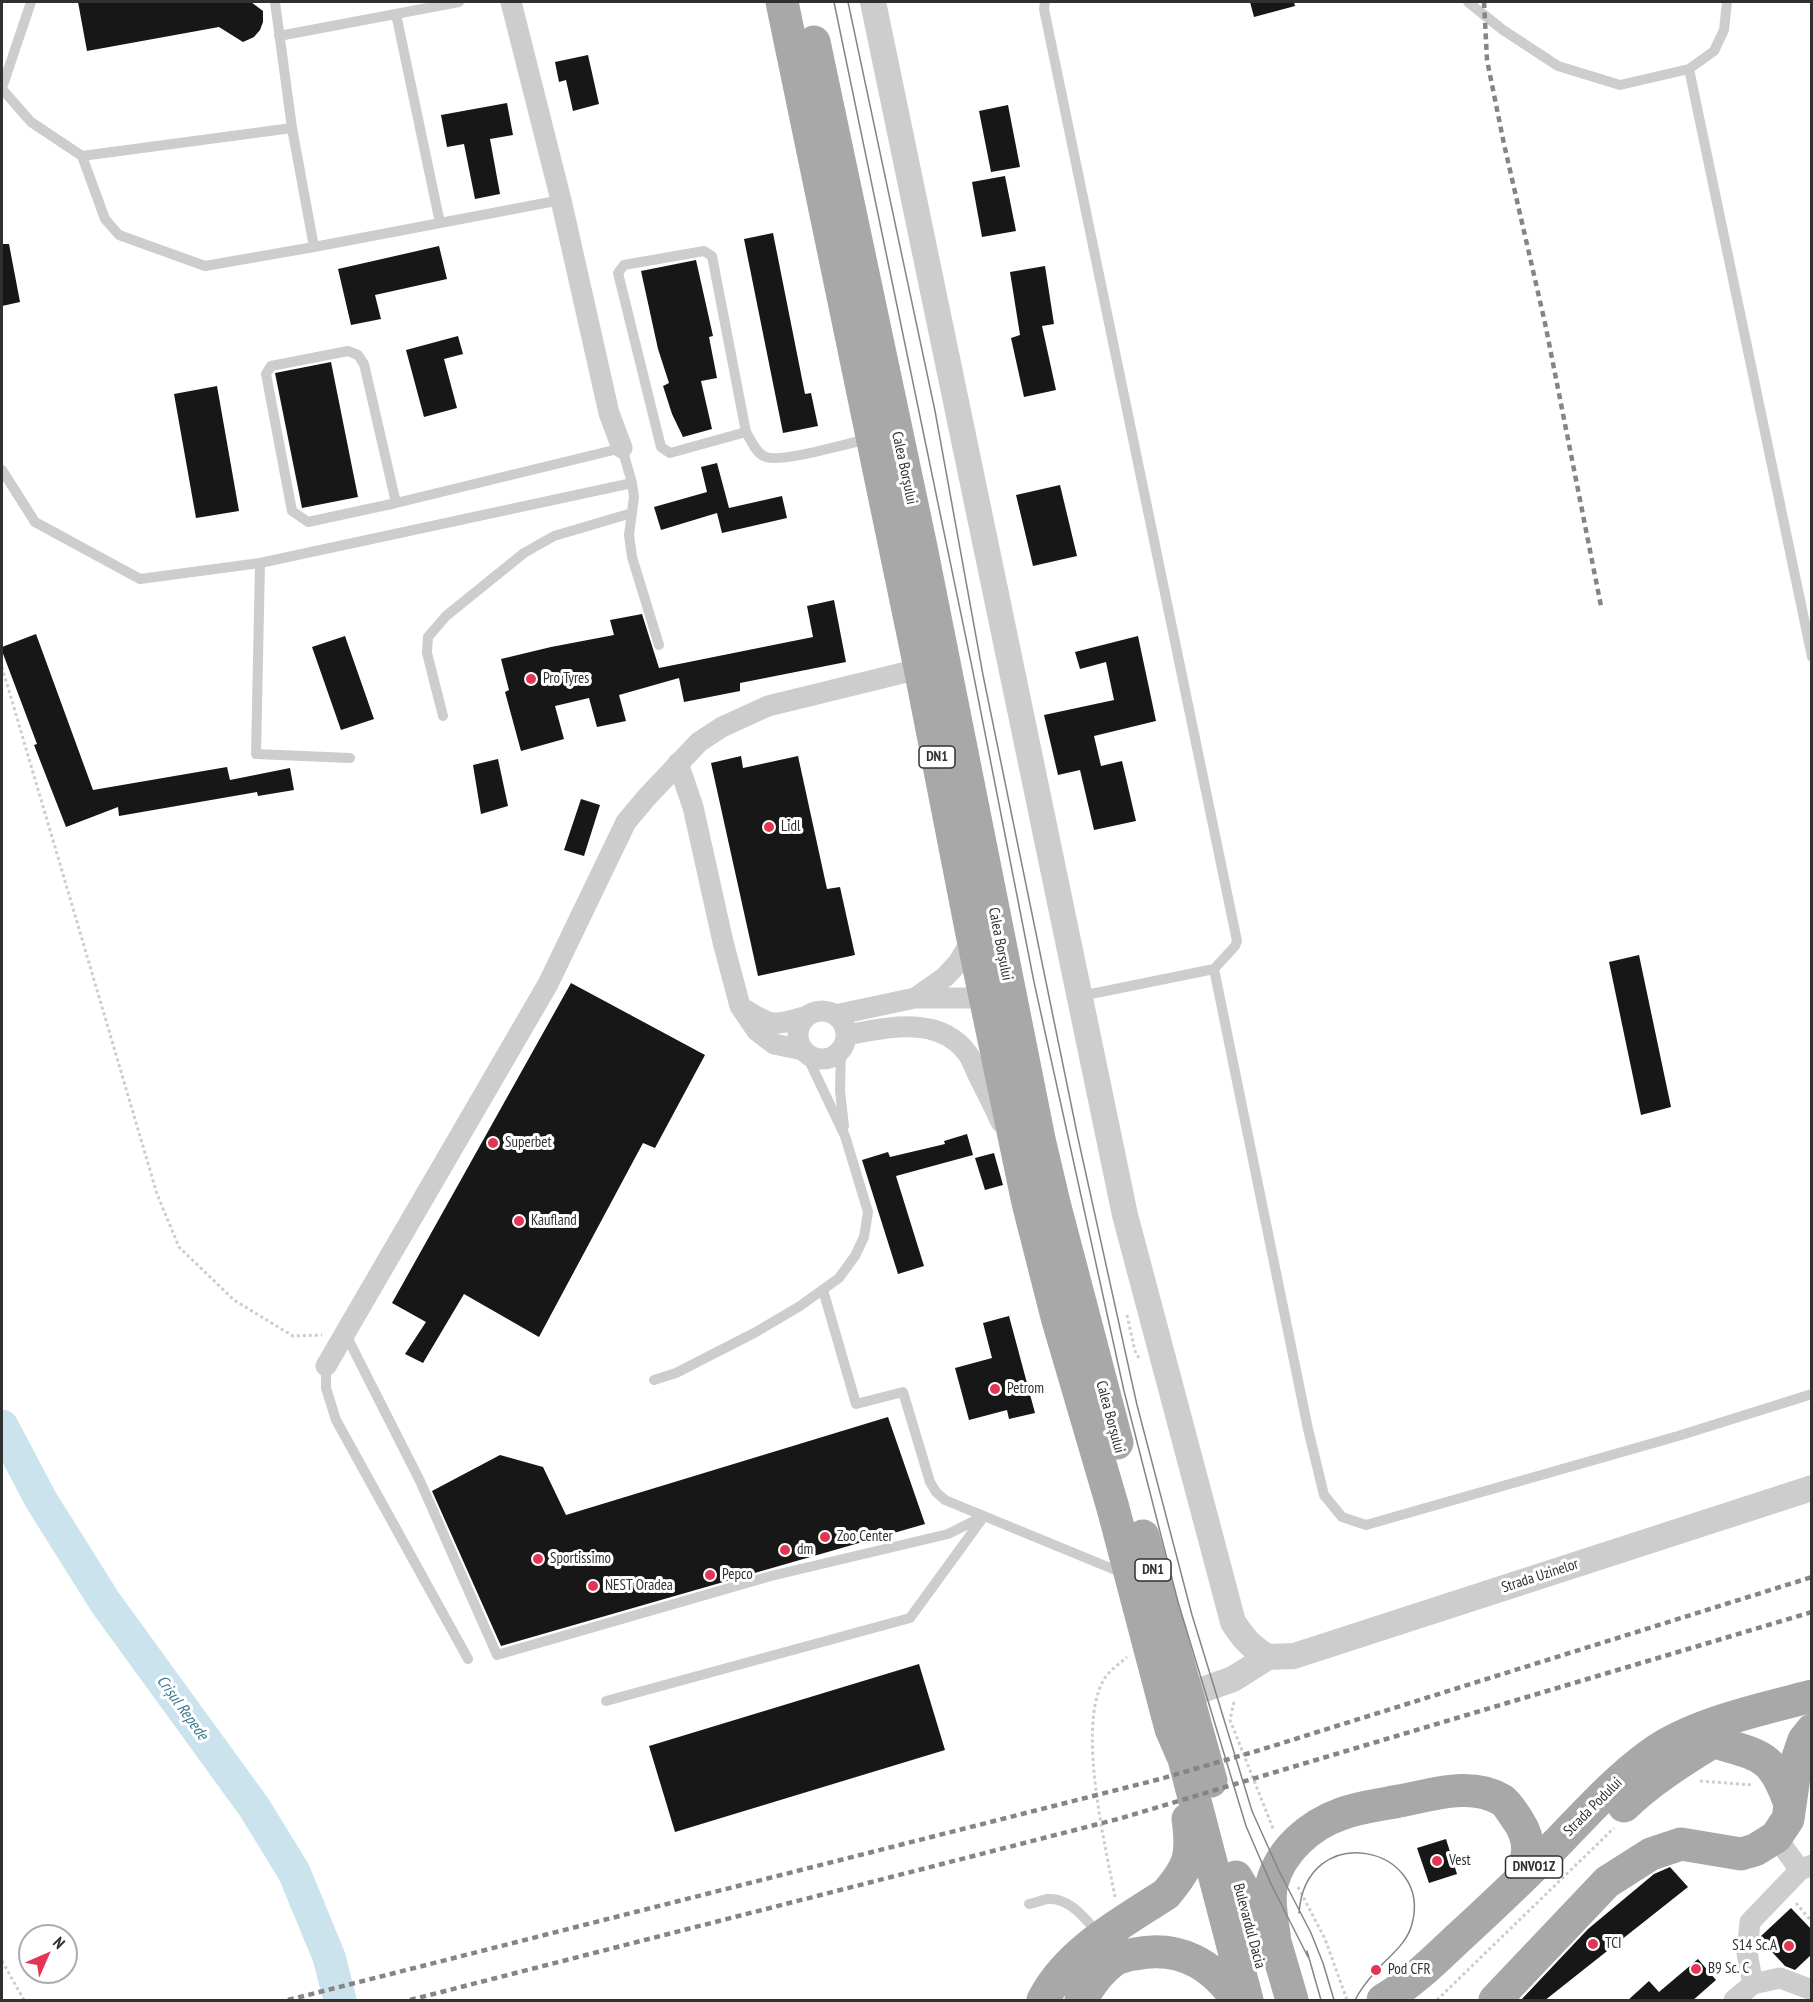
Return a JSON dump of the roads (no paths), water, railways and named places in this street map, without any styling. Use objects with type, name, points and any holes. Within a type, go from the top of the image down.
[{"type":"main road","name":"Calea Borșului","points":[[782,2],[872,438],[932,666],[998,997],[1019,1157],[1057,1317],[1131,1576],[1195,1823]]},
{"type":"main road","name":"Calea Borșului","points":[[805,2],[873,318],[932,666],[972,934],[998,997],[1236,1877]]},
{"type":"main road","name":"Strada Podului","points":[[1383,2001],[1419,1974],[1651,1753],[1685,1735],[1734,1716],[1812,1696]]},
{"type":"main road","name":"Strada Podului","points":[[1422,2001],[1640,1791],[1683,1760],[1714,1742],[1812,1714]]},
{"type":"main road","points":[[1495,2001],[1607,1882],[1651,1854],[1681,1844],[1741,1854],[1755,1850],[1776,1837],[1788,1818],[1796,1763],[1804,1740],[1812,1730]]},
{"type":"main road","points":[[1714,1742],[1756,1754],[1770,1764],[1782,1780],[1790,1804]]},
{"type":"main road","points":[[1275,1942],[1271,1884],[1278,1869],[1299,1839],[1316,1826],[1342,1813],[1454,1790],[1481,1792],[1492,1796],[1503,1801],[1524,1830],[1528,1845],[1527,1862],[1518,1882]]},
{"type":"main road","name":"Bulevardul Dacia","points":[[1195,1823],[1247,2001]]},
{"type":"main road","points":[[1102,1962],[1129,1919],[1166,1894],[1185,1868],[1195,1823]]},
{"type":"main road","name":"Bulevardul Dacia","points":[[1236,1877],[1275,1942],[1292,2001]]},
{"type":"main road","name":"Bulevardul Dacia","points":[[1236,1877],[1269,2001]]},
{"type":"main road","points":[[1043,2001],[1076,1958],[1102,1962],[1162,1950],[1180,1954],[1218,1977],[1237,2001]]},
{"type":"street","points":[[511,2],[561,200],[609,413],[622,448]]},
{"type":"street","points":[[873,2],[1125,1215],[1233,1622],[1252,1647],[1268,1658],[1233,1679],[1188,1695]]},
{"type":"street","points":[[326,1366],[548,984],[626,822],[699,742],[722,727],[768,706],[932,666]]},
{"type":"street","points":[[678,763],[693,807],[723,942],[740,1006],[757,1031],[774,1044],[804,1051],[817,1059],[830,1059],[844,1043],[891,1028],[919,1026],[939,1032],[954,1040],[968,1054],[1019,1157]]},
{"type":"street","points":[[915,998],[945,977],[958,963],[972,934]]},
{"type":"street","points":[[835,1015],[915,998],[998,997]]},
{"type":"street","points":[[740,1006],[762,1020],[778,1024],[821,1011],[835,1015],[841,1020],[844,1043]]},
{"type":"street","points":[[804,1051],[798,1038],[799,1030],[807,1016]]},
{"type":"street","name":"Strada Uzinelor","points":[[1268,1658],[1294,1656],[1812,1488]]},
{"type":"street","points":[[1753,1984],[1747,1953],[1750,1922],[1783,1887],[1806,1867],[1776,1837]]},
{"type":"street","points":[[1734,2001],[1753,1984],[1780,1978],[1812,1989]]},
{"type":"lane","points":[[31,2],[2,88],[30,122],[81,156],[105,219],[119,235],[205,266],[561,200]]},
{"type":"lane","points":[[275,2],[292,128],[314,247]]},
{"type":"lane","points":[[279,36],[457,2]]},
{"type":"lane","points":[[1045,2],[1044,9],[1237,941],[1214,969],[1080,996]]},
{"type":"lane","points":[[1468,2],[1503,30],[1558,66],[1620,85],[1689,69],[1714,51],[1724,30],[1727,2]]},
{"type":"lane","points":[[396,14],[440,223]]},
{"type":"lane","points":[[1689,69],[1812,657]]},
{"type":"lane","points":[[81,156],[292,128]]},
{"type":"lane","points":[[746,432],[670,453],[660,447],[618,273],[624,265],[704,251],[712,256],[746,432],[755,449],[765,457],[782,458],[872,438]]},
{"type":"lane","points":[[396,503],[364,364],[358,355],[348,351],[271,366],[266,374],[292,511],[309,522],[396,503],[622,448],[634,497],[629,535],[632,556],[659,645]]},
{"type":"lane","points":[[2,470],[35,522],[140,579],[260,563],[632,483]]},
{"type":"lane","points":[[443,716],[427,653],[428,637],[440,623],[524,553],[554,536],[632,513]]},
{"type":"lane","points":[[260,563],[256,754],[350,758]]},
{"type":"lane","points":[[1214,969],[1311,1440],[1324,1495],[1342,1517],[1366,1525],[1678,1436],[1812,1394]]},
{"type":"lane","points":[[844,1043],[840,1091],[845,1136]]},
{"type":"lane","points":[[654,1380],[676,1373],[756,1332],[800,1306],[839,1278],[855,1256],[864,1237],[868,1212],[845,1136],[804,1051]]},
{"type":"lane","points":[[823,1290],[856,1404],[903,1392],[930,1482],[936,1492],[945,1500],[1131,1576]]},
{"type":"lane","points":[[345,1333],[420,1481],[498,1654],[771,1576],[948,1534],[984,1516]]},
{"type":"lane","points":[[326,1366],[326,1388],[336,1420],[468,1659]]},
{"type":"lane","points":[[606,1701],[910,1618],[984,1516]]},
{"type":"lane","points":[[1029,1904],[1048,1899],[1059,1900],[1077,1910],[1102,1962]]},
{"type":"waterway","name":"Crișul Repede","points":[[2,1426],[41,1500],[105,1602],[254,1807],[294,1872],[329,1957],[340,2000]]},
{"type":"tram line","points":[[834,2],[973,672],[1034,982],[1124,1391],[1178,1602],[1246,1826],[1271,1884],[1308,1957]]},
{"type":"tram line","points":[[848,2],[935,411],[983,675],[1078,1138],[1137,1405],[1192,1615],[1252,1811],[1278,1869],[1311,1933],[1334,2000]]},
{"type":"tram line","points":[[1299,1913],[1307,1883],[1323,1864],[1343,1854],[1366,1854],[1387,1861],[1404,1876],[1413,1897],[1410,1931],[1402,1944],[1367,1981],[1355,2000]]},
{"type":"tram line","points":[[1307,1951],[1321,2000]]},
{"type":"railway","points":[[1484,2],[1487,60],[1545,323],[1601,606]]},
{"type":"railway","points":[[288,2000],[1160,1779],[1260,1750],[1812,1577]]},
{"type":"railway","points":[[410,2000],[1118,1819],[1812,1612]]},
{"type":"place","name":"Pro Tyres","points":[[531,679]]},
{"type":"place","name":"Lidl","points":[[769,827]]},
{"type":"place","name":"Superbet","points":[[493,1143]]},
{"type":"place","name":"Kaufland","points":[[519,1221]]},
{"type":"place","name":"Petrom","points":[[995,1389]]},
{"type":"place","name":"Zoo Center","points":[[825,1537]]},
{"type":"place","name":"dm","points":[[785,1550]]},
{"type":"place","name":"Sportissimo","points":[[538,1559]]},
{"type":"place","name":"Pepco","points":[[710,1575]]},
{"type":"place","name":"NEST Oradea","points":[[593,1586]]},
{"type":"place","name":"Vest","points":[[1437,1861]]},
{"type":"place","name":"TCI","points":[[1593,1944]]},
{"type":"place","name":"S14 Sc.A","points":[[1789,1946]]},
{"type":"place","name":"B9 Sc. C","points":[[1696,1969]]},
{"type":"place","name":"Pod CFR","points":[[1376,1970]]}]
